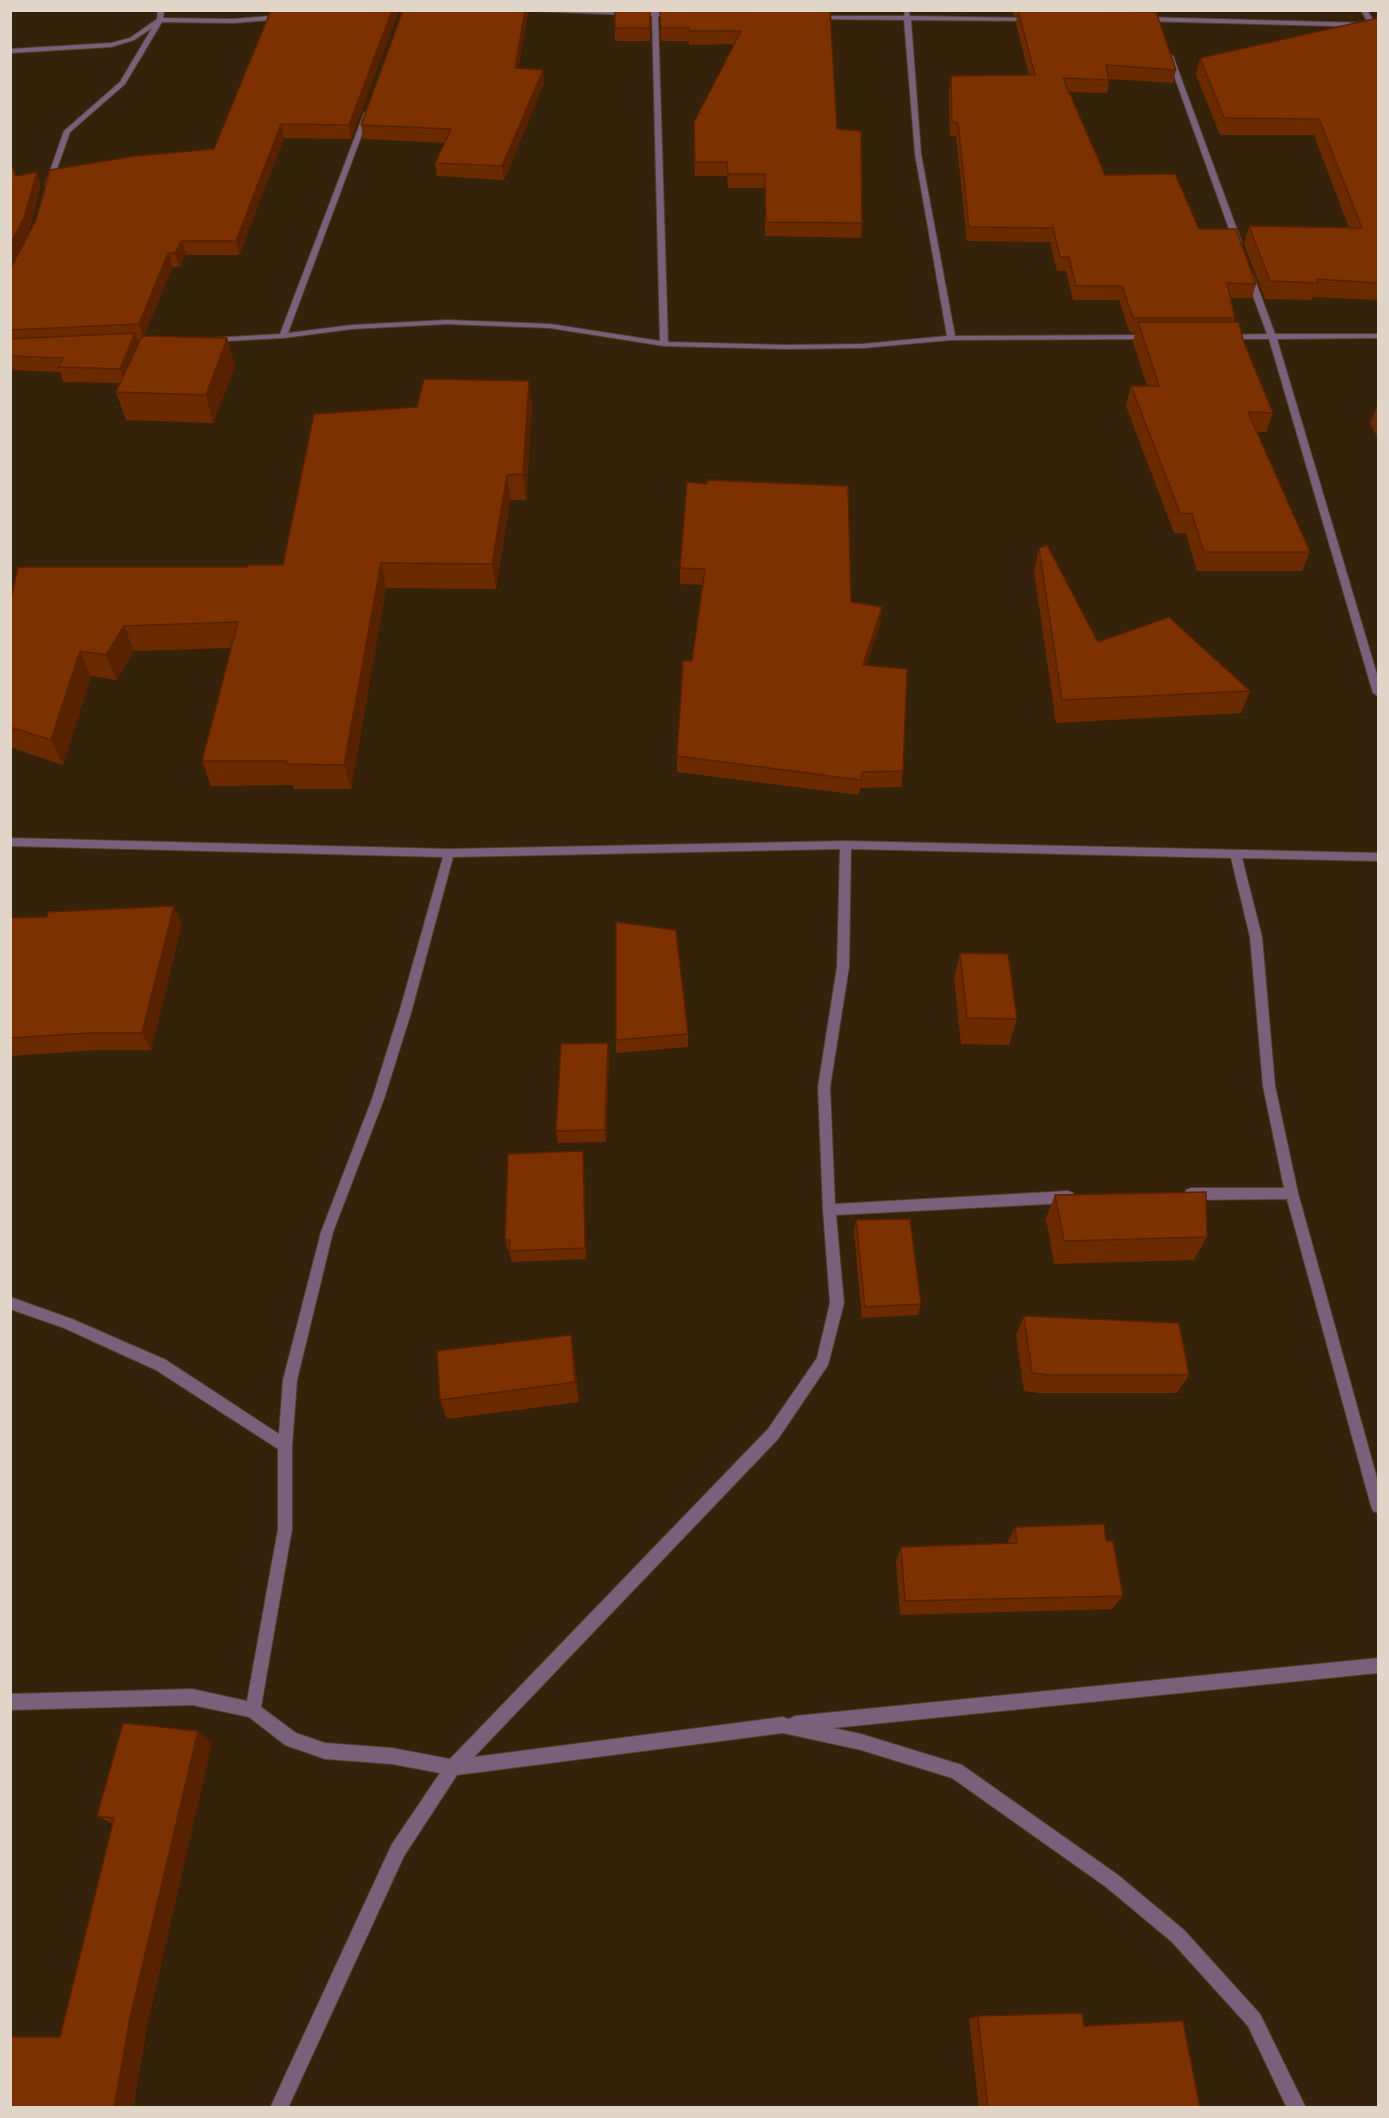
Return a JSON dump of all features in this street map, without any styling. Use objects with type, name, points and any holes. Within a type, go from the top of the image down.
[{"type":"street","points":[[46,192],[68,131],[123,83],[160,20],[161,10]]},
{"type":"street","points":[[514,10],[689,16]]},
{"type":"street","points":[[1153,10],[1161,30]]},
{"type":"street","points":[[1364,10],[1376,25],[1378,34]]},
{"type":"street","points":[[654,13],[664,344]]},
{"type":"street","points":[[908,14],[918,154],[951,338]]},
{"type":"street","points":[[804,17],[908,14],[1038,19]]},
{"type":"street","points":[[10,51],[111,45],[132,39],[160,20],[233,21],[292,16]]},
{"type":"street","points":[[1133,19],[1376,25]]},
{"type":"street","points":[[1169,52],[1240,249]]},
{"type":"street","points":[[283,336],[372,99]]},
{"type":"street","points":[[1244,260],[1272,337],[1378,693]]},
{"type":"street","points":[[200,340],[283,336],[352,327],[447,322],[550,326],[664,344],[863,346],[951,338],[1153,337]]},
{"type":"street","points":[[1212,337],[1378,336]]},
{"type":"street","points":[[10,842],[449,853],[846,845],[1378,857]]},
{"type":"street","points":[[279,2108],[398,1850],[453,1768],[773,1434],[823,1360],[837,1303],[829,1210],[824,1087],[843,967],[846,845]]},
{"type":"street","points":[[252,1710],[285,1529],[285,1446],[290,1380],[327,1232],[378,1099],[405,1013],[449,853]]},
{"type":"street","points":[[1236,854],[1256,937],[1269,1086],[1292,1193],[1378,1506]]},
{"type":"street","points":[[1176,1194],[1292,1193]]},
{"type":"street","points":[[829,1210],[1083,1196]]},
{"type":"street","points":[[10,1304],[67,1323],[161,1365],[285,1446]]},
{"type":"street","points":[[10,1702],[192,1697],[252,1710],[291,1739],[325,1751],[392,1756],[453,1768],[783,1725],[1378,1665]]},
{"type":"street","points":[[783,1725],[861,1742],[956,1771],[1112,1881],[1178,1936],[1254,2019],[1297,2108]]},
{"type":"building","points":[[271,10],[392,10],[349,125],[281,124],[236,241],[182,241],[175,253],[168,253],[139,324],[10,330],[10,270],[36,220],[50,170],[136,156],[214,149]]},
{"type":"building","points":[[403,10],[525,10],[515,68],[543,70],[502,166],[435,163],[451,129],[361,125]]},
{"type":"building","points":[[615,10],[650,10],[650,28],[615,28]]},
{"type":"building","points":[[660,10],[830,10],[837,129],[861,131],[862,223],[766,222],[765,174],[728,174],[727,162],[695,162],[694,122],[741,31],[689,31],[689,28],[661,28]]},
{"type":"building","points":[[1018,10],[1156,12],[1176,70],[1106,65],[1109,80],[1063,78],[1105,175],[1175,174],[1199,229],[1236,229],[1256,284],[1227,283],[1235,318],[1133,318],[1122,286],[1076,286],[1069,257],[1060,257],[1053,228],[969,227],[958,123],[952,122],[951,76],[1035,75]]},
{"type":"building","points":[[1378,18],[1378,283],[1317,279],[1318,283],[1270,281],[1249,226],[1362,228],[1319,119],[1224,118],[1200,58]]},
{"type":"building","points":[[10,160],[16,176],[37,172],[24,218],[10,244]]},
{"type":"building","points":[[1138,322],[1239,322],[1243,340],[1273,413],[1248,412],[1310,552],[1204,552],[1192,514],[1180,513],[1131,386],[1159,386]]},
{"type":"building","points":[[135,333],[120,369],[58,367],[63,358],[10,356],[10,339]]},
{"type":"building","points":[[142,336],[227,338],[206,395],[116,392]]},
{"type":"building","points":[[424,379],[529,381],[523,474],[507,475],[492,564],[381,563],[344,765],[286,764],[287,761],[202,761],[238,622],[124,626],[106,655],[80,651],[51,740],[10,727],[10,603],[18,567],[283,565],[314,414],[417,407]]},
{"type":"building","points":[[707,480],[848,486],[851,602],[882,607],[863,665],[907,669],[903,771],[862,772],[861,780],[677,756],[683,661],[692,661],[705,569],[680,568],[687,482],[707,484]]},
{"type":"building","points":[[1047,545],[1098,642],[1169,617],[1250,691],[1062,700],[1039,548]]},
{"type":"building","points":[[174,906],[142,1033],[90,1033],[10,1038],[10,918],[47,917],[48,912]]},
{"type":"building","points":[[616,922],[676,930],[688,1034],[616,1040]]},
{"type":"building","points":[[960,953],[1008,954],[1017,1019],[967,1018]]},
{"type":"building","points":[[608,1043],[605,1130],[556,1131],[561,1044]]},
{"type":"building","points":[[583,1151],[585,1248],[509,1251],[510,1240],[505,1240],[508,1154]]},
{"type":"building","points":[[1206,1192],[1207,1237],[1064,1241],[1055,1195]]},
{"type":"building","points":[[910,1219],[921,1304],[865,1307],[856,1220]]},
{"type":"building","points":[[1024,1316],[1179,1323],[1189,1375],[1032,1373]]},
{"type":"building","points":[[571,1335],[575,1382],[440,1400],[437,1351]]},
{"type":"building","points":[[1104,1524],[1106,1541],[1113,1541],[1123,1596],[905,1601],[901,1547],[1017,1543],[1015,1527]]},
{"type":"building","points":[[123,1723],[198,1731],[130,2018],[114,2108],[10,2108],[10,2037],[60,2037],[114,1818],[97,1816]]},
{"type":"building","points":[[1082,2013],[1084,2026],[1183,2021],[1200,2108],[988,2108],[978,2016]]}]
